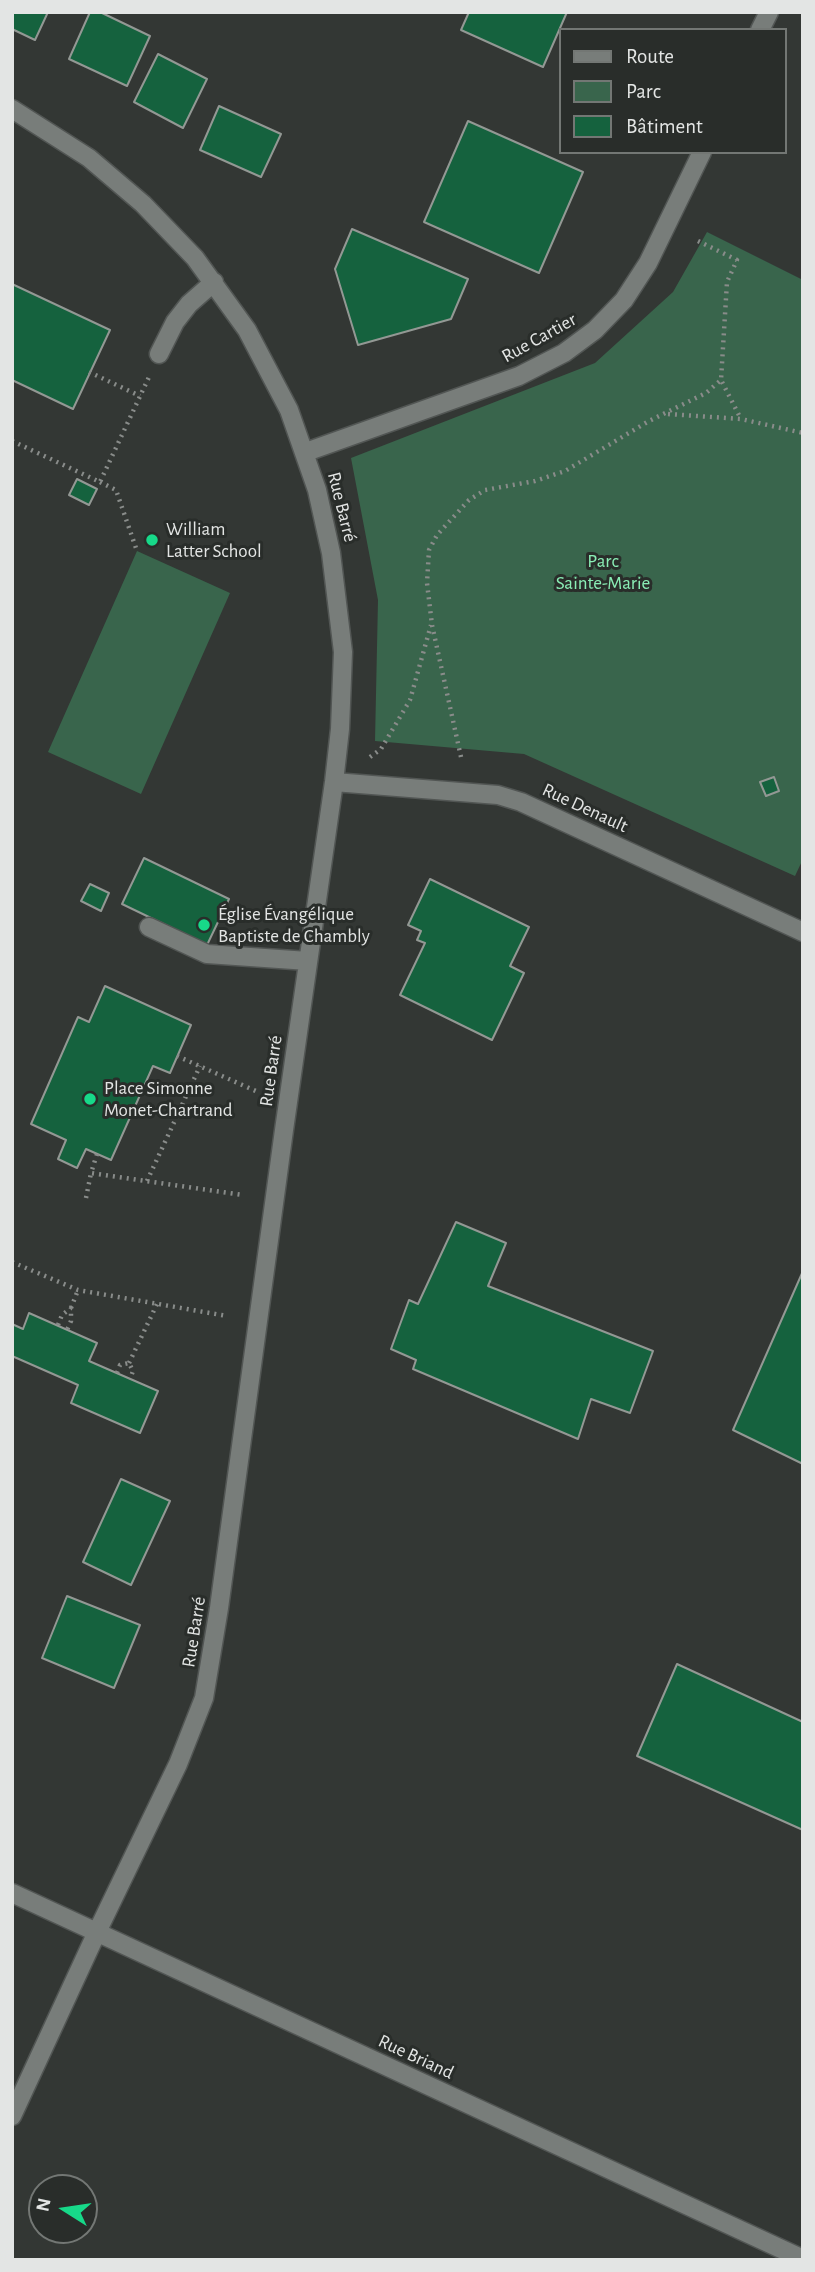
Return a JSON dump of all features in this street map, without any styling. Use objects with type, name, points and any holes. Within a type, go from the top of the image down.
[{"type":"street","points":[[761,28],[769,12]]},
{"type":"street","name":"Rue Barré","points":[[12,108],[74,148],[122,185],[182,244],[214,282],[247,330],[289,410],[306,452],[322,506],[340,619],[342,675],[334,782],[221,1595],[204,1699],[178,1765],[12,2116]]},
{"type":"street","name":"Rue Cartier","points":[[306,452],[519,376],[564,353],[595,330],[624,300],[648,263],[701,154]]},
{"type":"street","points":[[159,354],[175,322],[189,304],[214,282]]},
{"type":"street","name":"Rue Denault","points":[[334,782],[498,795],[521,802],[803,932]]},
{"type":"street","points":[[149,927],[207,954],[308,961]]},
{"type":"street","name":"Rue Briand","points":[[12,1893],[803,2259]]},
{"type":"path","points":[[698,241],[737,260],[727,282],[721,380],[741,419]]},
{"type":"path","points":[[100,482],[159,354]]},
{"type":"path","points":[[89,372],[140,396]]},
{"type":"path","points":[[461,757],[432,625],[427,583],[429,550],[438,535],[452,516],[485,490],[535,481],[565,471],[706,393],[721,380]]},
{"type":"path","points":[[664,414],[741,419],[803,433]]},
{"type":"path","points":[[12,441],[116,490],[137,551]]},
{"type":"path","points":[[381,749],[410,700],[432,625]]},
{"type":"path","points":[[177,1056],[258,1092]]},
{"type":"path","points":[[147,1181],[200,1066]]},
{"type":"path","points":[[86,1198],[97,1154]]},
{"type":"path","points":[[91,1173],[243,1195]]},
{"type":"path","points":[[12,1262],[78,1290],[227,1316]]},
{"type":"path","points":[[46,1276],[49,1269]]},
{"type":"path","points":[[67,1330],[78,1290]]},
{"type":"path","points":[[129,1363],[157,1304]]},
{"type":"path","points":[[58,1325],[62,1315],[71,1308]]},
{"type":"path","points":[[117,1373],[120,1365],[129,1363]]},
{"type":"path","points":[[129,1363],[133,1370],[130,1379]]},
{"type":"green space","name":"Parc Sainte-Marie","points":[[707,232],[803,280],[803,859],[795,876],[524,754],[375,741],[378,600],[351,458],[595,363],[673,292]]},
{"type":"green space","points":[[137,551],[230,593],[141,794],[48,752]]},
{"type":"building","points":[[12,12],[48,12],[35,40],[12,29]]},
{"type":"building","points":[[90,12],[100,12],[150,36],[127,86],[69,59]]},
{"type":"building","points":[[469,12],[567,12],[543,67],[461,30]]},
{"type":"building","points":[[158,54],[207,79],[183,128],[134,102]]},
{"type":"building","points":[[219,106],[281,134],[261,177],[200,150]]},
{"type":"building","points":[[468,121],[583,172],[539,273],[424,222]]},
{"type":"building","points":[[352,229],[468,279],[451,319],[358,345],[335,269]]},
{"type":"building","points":[[12,284],[110,330],[73,409],[12,380]]},
{"type":"building","points":[[77,479],[97,489],[89,505],[69,495]]},
{"type":"building","points":[[774,777],[779,791],[766,796],[760,782]]},
{"type":"building","points":[[144,858],[229,899],[207,945],[122,904]]},
{"type":"building","points":[[430,879],[529,927],[510,966],[524,973],[492,1040],[400,995],[425,943],[417,940],[421,931],[408,925]]},
{"type":"building","points":[[90,884],[109,893],[101,911],[81,901]]},
{"type":"building","name":"Place Simonne Monet-Chartrand","points":[[105,986],[191,1025],[170,1073],[153,1066],[111,1160],[86,1149],[77,1168],[58,1159],[66,1140],[31,1124],[78,1017],[89,1022]]},
{"type":"building","points":[[456,1222],[506,1243],[488,1286],[653,1351],[630,1413],[591,1399],[578,1439],[413,1369],[416,1360],[391,1349],[409,1300],[418,1304]]},
{"type":"building","points":[[803,1271],[803,1464],[733,1430]]},
{"type":"building","points":[[29,1313],[97,1343],[89,1361],[158,1391],[140,1433],[71,1403],[78,1385],[12,1356],[12,1324],[23,1329]]},
{"type":"building","points":[[121,1479],[170,1501],[131,1585],[83,1562]]},
{"type":"building","points":[[67,1596],[140,1625],[114,1688],[42,1658]]},
{"type":"building","points":[[677,1664],[803,1722],[803,1830],[637,1756]]},
{"type":"place","name":"William Latter School","points":[[152,540]]},
{"type":"place","name":"Église Évangélique Baptiste de Chambly","points":[[204,925]]},
{"type":"place","name":"Place Simonne Monet-Chartrand","points":[[90,1099]]}]
